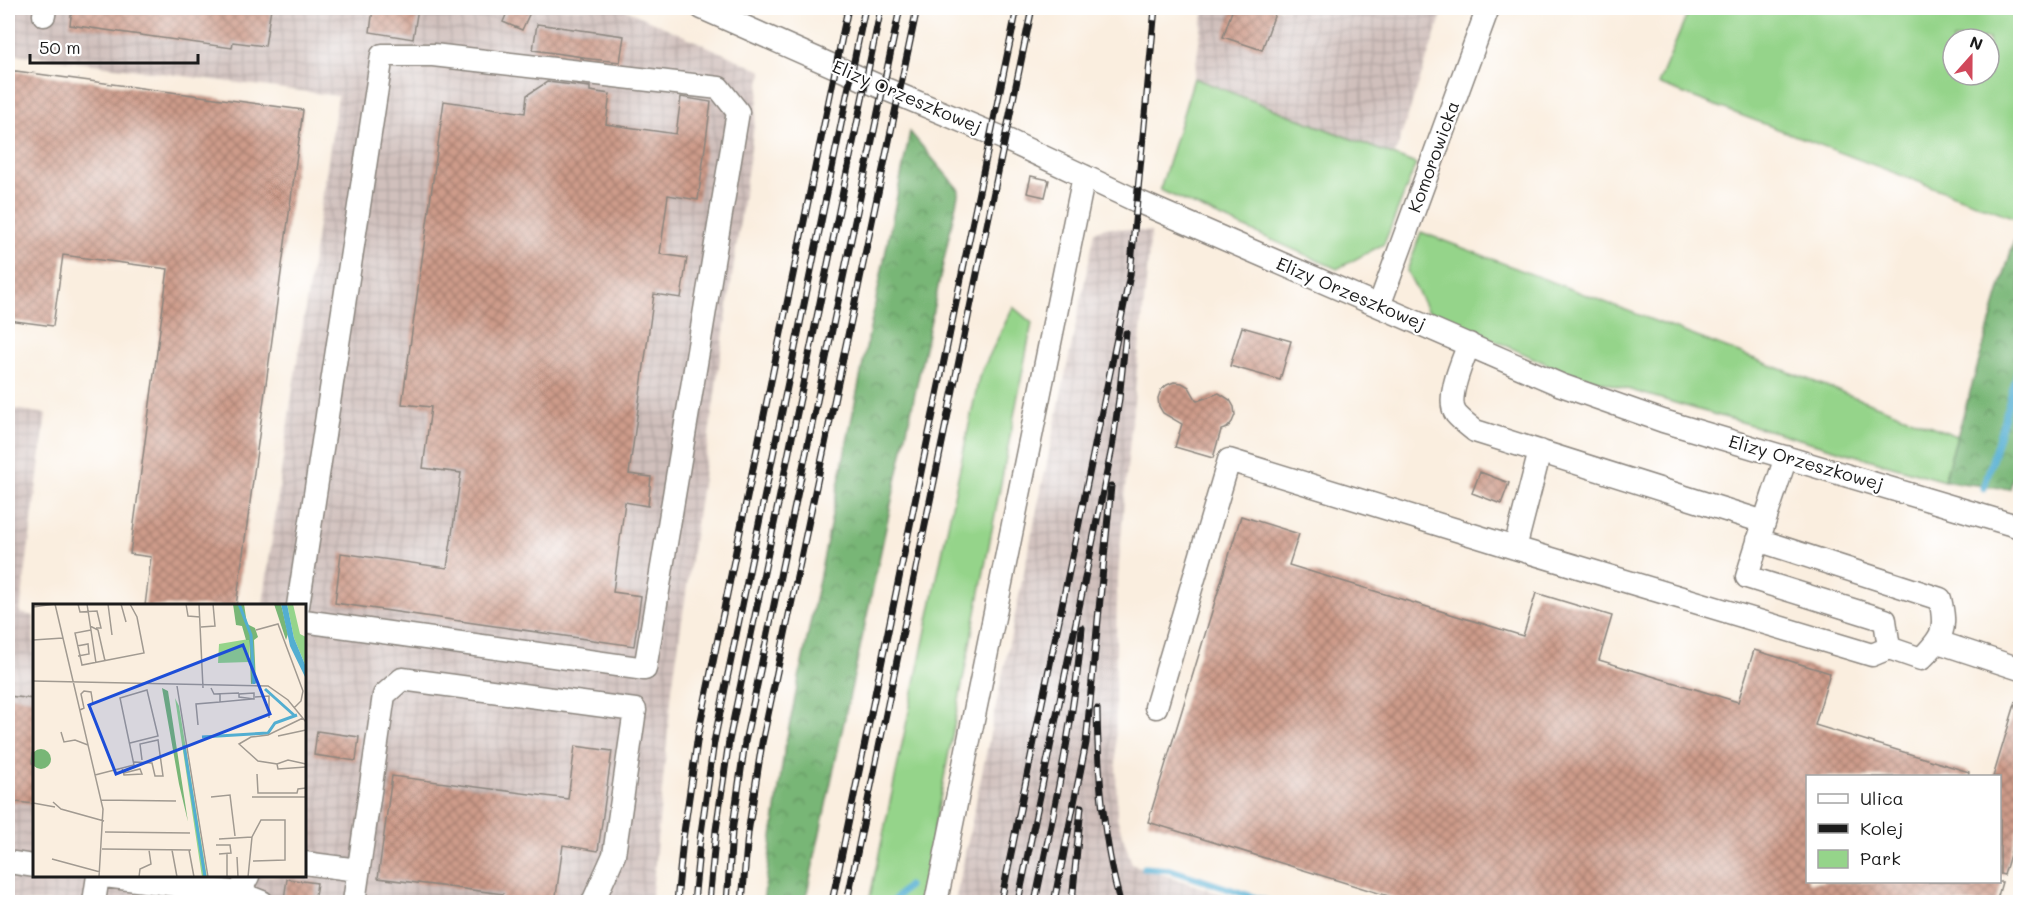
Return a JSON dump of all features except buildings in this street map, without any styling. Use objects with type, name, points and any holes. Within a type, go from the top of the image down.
[{"type":"street","name":"Elizy Orzeszkowej","points":[[702,8],[1005,139],[1137,201],[1561,385],[1663,421],[2020,527]]},
{"type":"street","name":"Komorowicka","points":[[1379,306],[1488,8]]},
{"type":"street","points":[[298,604],[382,56],[433,55],[719,88],[738,112],[645,669],[306,621]]},
{"type":"street","points":[[936,903],[1084,176]]},
{"type":"street","points":[[1156,707],[1229,460],[1872,655],[1889,648],[1921,659],[1938,642],[1945,621],[1940,599],[1761,531],[1475,431],[1455,414],[1452,399],[1458,372],[1469,344]]},
{"type":"street","points":[[1515,548],[1540,452]]},
{"type":"street","points":[[1786,457],[1747,577],[1885,620],[1889,648]]},
{"type":"street","points":[[1938,642],[2020,669]]},
{"type":"street","points":[[354,903],[384,695],[402,679],[635,710],[614,855],[593,903]]},
{"type":"street","points":[[8,862],[33,866]]},
{"type":"street","points":[[306,863],[358,870]]},
{"type":"street","points":[[94,903],[98,877]]},
{"type":"street","points":[[122,877],[243,884],[262,903]]},
{"type":"shaded area","points":[[8,8],[622,8],[762,71],[672,689],[651,902],[8,902],[8,408],[46,414],[20,613],[33,616],[33,877],[306,877],[306,604],[263,604],[291,401],[338,96],[8,53]]},
{"type":"shaded area","points":[[1204,8],[1444,8],[1394,157],[1194,78]]},
{"type":"shaded area","points":[[1105,227],[1151,232],[1117,590],[1115,696],[1117,818],[1132,864],[1245,902],[955,902],[1095,232]]},
{"type":"green space","points":[[1690,8],[2020,8],[2020,220],[1658,84]]},
{"type":"green space","points":[[1194,78],[1416,164],[1384,244],[1337,269],[1160,190]]},
{"type":"green space","points":[[910,132],[959,190],[805,902],[763,902],[784,752]]},
{"type":"green space","points":[[2020,220],[2020,449],[2010,489],[1944,481]]},
{"type":"green space","points":[[1421,232],[1957,436],[1944,481],[1558,369],[1427,310],[1407,271]]},
{"type":"green space","points":[[1013,307],[1032,323],[920,902],[869,902],[979,377]]},
{"type":"waterway","points":[[1984,488],[2020,364]]},
{"type":"waterway","points":[[1144,868],[1171,870],[1268,902]]},
{"type":"waterway","points":[[895,902],[908,886]]},
{"type":"railway","points":[[677,902],[683,839],[698,735],[848,8]]},
{"type":"railway","points":[[694,902],[714,742],[865,8]]},
{"type":"railway","points":[[709,902],[716,830],[729,741],[881,8]]},
{"type":"railway","points":[[727,902],[732,832],[745,742],[900,8]]},
{"type":"railway","points":[[742,902],[748,833],[762,743],[917,8]]},
{"type":"railway","points":[[832,902],[1017,8]]},
{"type":"railway","points":[[847,902],[1032,8]]},
{"type":"railway","points":[[1001,902],[1130,275],[1155,8]]},
{"type":"railway","points":[[1018,902],[1112,448],[1126,333]]},
{"type":"railway","points":[[1054,902],[1086,743],[1111,486]]},
{"type":"railway","points":[[1035,902],[1069,732],[1082,628]]},
{"type":"railway","points":[[1097,709],[1103,807],[1109,855],[1120,902]]},
{"type":"railway","points":[[1072,902],[1081,807]]}]
